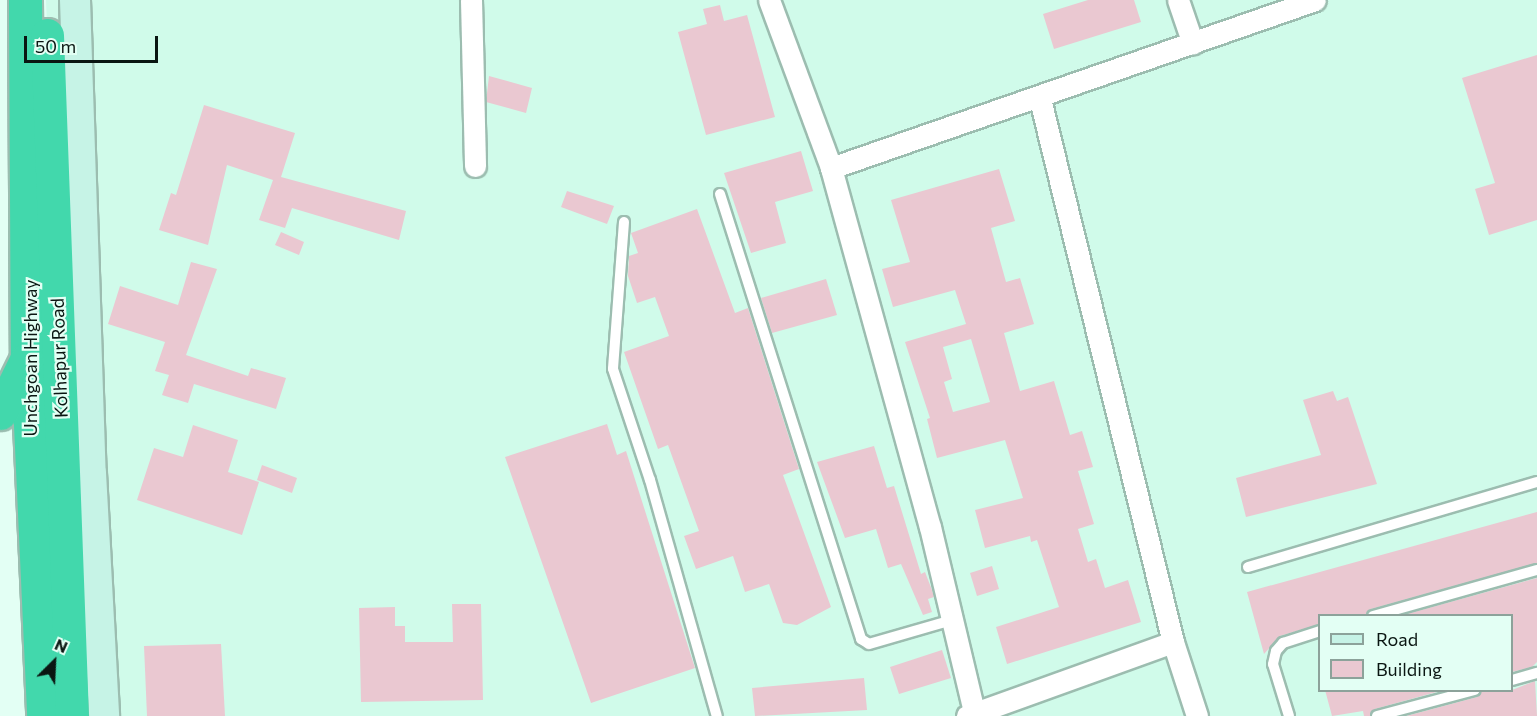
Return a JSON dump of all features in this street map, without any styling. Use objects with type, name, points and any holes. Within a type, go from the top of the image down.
[{"type":"highway","name":"Unchgoan Highway","points":[[25,0],[27,358],[43,716]]},
{"type":"highway","name":"Kolhapur Road","points":[[46,0],[72,716]]},
{"type":"highway","points":[[0,412],[27,358]]},
{"type":"street","points":[[75,0],[90,473],[104,716]]},
{"type":"street","points":[[471,0],[475,166]]},
{"type":"street","points":[[769,0],[831,168],[952,620],[972,715],[1173,642]]},
{"type":"street","points":[[1178,0],[1192,44]]},
{"type":"street","points":[[831,168],[1040,99],[1315,0]]},
{"type":"street","points":[[1040,99],[1173,642],[1197,716]]},
{"type":"lane","points":[[720,194],[861,639],[869,644],[952,620]]},
{"type":"lane","points":[[624,222],[613,369],[622,407],[650,480],[717,716]]},
{"type":"lane","points":[[1248,567],[1537,482]]},
{"type":"lane","points":[[1377,614],[1537,570]]},
{"type":"lane","points":[[1289,716],[1274,664],[1276,651],[1283,643],[1318,632]]},
{"type":"lane","points":[[1513,680],[1537,673]]},
{"type":"lane","points":[[1377,716],[1467,692]]},
{"type":"shaded area","points":[[46,0],[1537,0],[1537,716],[73,716]]},
{"type":"building","points":[[1088,0],[1134,0],[1141,22],[1054,49],[1043,14]]},
{"type":"building","points":[[720,5],[724,21],[747,15],[775,117],[706,135],[678,32],[707,24],[703,9]]},
{"type":"building","points":[[1537,55],[1537,220],[1489,235],[1475,189],[1495,183],[1462,78]]},
{"type":"building","points":[[489,76],[532,88],[526,113],[486,102]]},
{"type":"building","points":[[204,105],[295,133],[281,177],[406,211],[399,240],[292,208],[285,228],[259,220],[273,180],[227,165],[208,245],[159,230],[171,193],[176,195]]},
{"type":"building","points":[[801,151],[813,191],[775,202],[786,243],[751,253],[724,173]]},
{"type":"building","points":[[999,169],[1015,221],[991,228],[1006,282],[1020,278],[1034,324],[1004,333],[1020,391],[1054,381],[1070,435],[1082,431],[1093,467],[1078,471],[1094,524],[1078,529],[1088,562],[1096,559],[1105,588],[1128,580],[1141,622],[1007,664],[996,627],[1059,607],[1037,540],[1031,542],[1030,536],[985,548],[975,510],[1023,498],[1005,440],[937,458],[927,419],[930,418],[905,342],[966,324],[955,290],[893,307],[882,269],[910,262],[891,200]],"holes":[[[971,339],[990,402],[953,412],[944,382],[952,379],[943,347]]]},
{"type":"building","points":[[567,191],[614,206],[607,224],[561,207]]},
{"type":"building","points":[[697,209],[735,313],[748,308],[799,469],[783,475],[831,607],[797,625],[783,623],[769,584],[745,592],[733,556],[696,569],[684,536],[699,531],[668,445],[658,449],[624,352],[669,336],[655,297],[637,303],[628,276],[629,256],[638,253],[631,233]]},
{"type":"building","points":[[281,232],[304,242],[299,255],[275,245]]},
{"type":"building","points":[[191,262],[217,269],[186,355],[248,376],[251,368],[286,378],[276,409],[194,384],[188,403],[162,395],[169,375],[155,371],[165,342],[108,324],[120,286],[178,305]]},
{"type":"building","points":[[826,279],[837,315],[772,333],[761,298]]},
{"type":"building","points":[[1333,391],[1337,401],[1348,397],[1377,484],[1246,517],[1236,478],[1321,455],[1303,400]]},
{"type":"building","points":[[607,424],[617,455],[626,451],[695,668],[591,703],[505,457]]},
{"type":"building","points":[[193,425],[238,440],[228,472],[259,482],[242,535],[137,500],[154,448],[183,457]]},
{"type":"building","points":[[874,446],[887,488],[894,486],[921,574],[925,572],[932,590],[934,597],[928,599],[932,612],[923,615],[901,564],[888,568],[876,529],[845,538],[817,462]]},
{"type":"building","points":[[262,465],[297,478],[292,493],[257,480]]},
{"type":"building","points":[[1537,512],[1537,563],[1371,609],[1367,614],[1318,614],[1318,625],[1280,636],[1264,654],[1247,592]]},
{"type":"building","points":[[992,566],[999,589],[977,596],[970,573]]},
{"type":"building","points":[[1537,578],[1537,662],[1532,667],[1513,672],[1513,614],[1407,614]]},
{"type":"building","points":[[452,604],[481,604],[483,700],[361,702],[359,608],[395,607],[395,626],[405,626],[405,642],[453,642]]},
{"type":"building","points":[[221,644],[225,716],[147,716],[144,646]]},
{"type":"building","points":[[942,650],[951,678],[899,694],[890,667]]},
{"type":"building","points":[[864,678],[867,710],[755,716],[752,688]]},
{"type":"building","points":[[1535,681],[1537,716],[1406,716],[1477,697],[1481,692],[1513,692],[1513,690]]},
{"type":"building","points":[[1326,692],[1437,692],[1375,709],[1370,716],[1364,716],[1363,711],[1332,716]]}]
